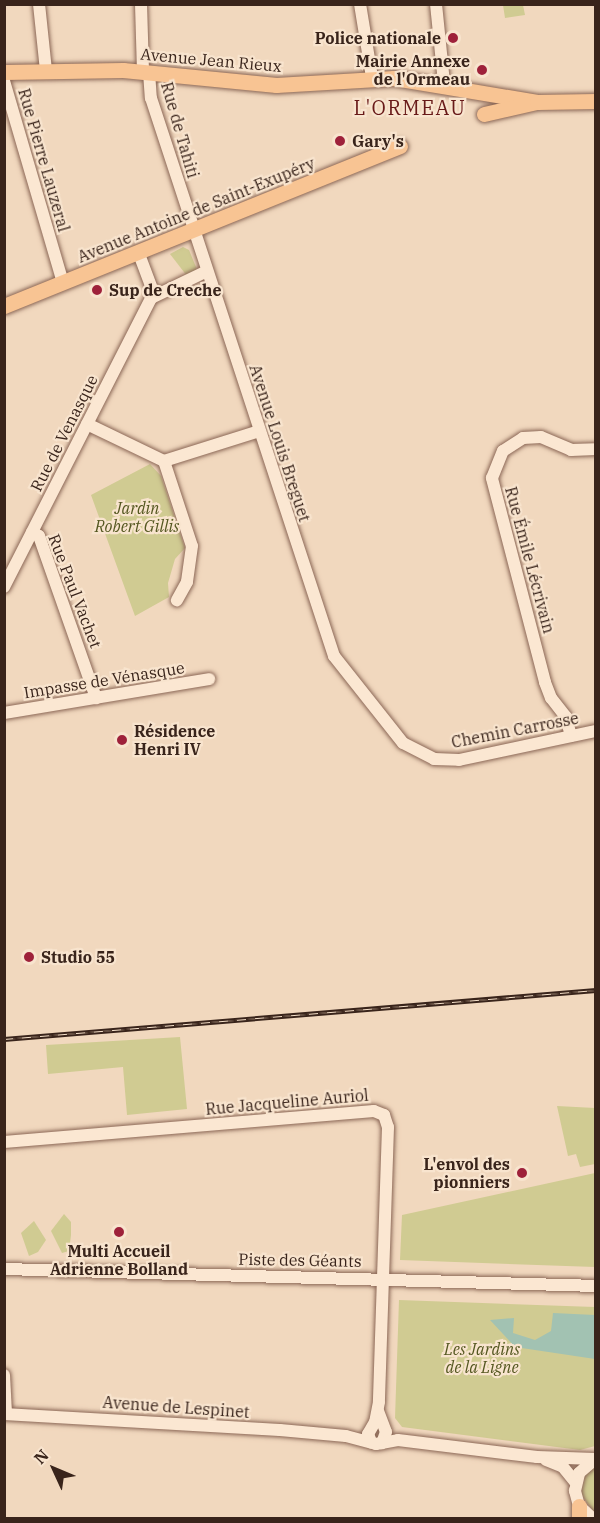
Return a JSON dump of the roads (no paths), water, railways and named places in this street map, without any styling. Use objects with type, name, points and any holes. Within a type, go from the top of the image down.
[{"type":"main road","name":"Avenue Jean Rieux","points":[[4,72],[146,72],[276,85],[372,78],[444,83],[537,102]]},
{"type":"main road","points":[[484,91],[490,112],[537,102],[596,101]]},
{"type":"main road","name":"Avenue Antoine de Saint-Exupéry","points":[[4,306],[139,254],[400,146]]},
{"type":"street","points":[[39,4],[46,71]]},
{"type":"street","name":"Rue de Tahiti","points":[[141,4],[146,72],[151,98],[194,231]]},
{"type":"street","points":[[360,4],[372,78]]},
{"type":"street","points":[[436,4],[444,83]]},
{"type":"street","name":"Rue Pierre Lauzeral","points":[[4,81],[63,283]]},
{"type":"street","name":"Avenue Louis Breguet","points":[[194,231],[326,638],[340,663]]},
{"type":"street","points":[[139,254],[154,294],[207,271]]},
{"type":"street","name":"Rue de Venasque","points":[[4,587],[154,294]]},
{"type":"street","points":[[87,424],[164,461],[259,431]]},
{"type":"street","name":"Rue Émile Lécrivain","points":[[571,736],[566,717],[551,698],[545,682],[492,478],[502,451],[522,438],[541,437],[571,450],[596,448]]},
{"type":"street","points":[[164,461],[192,546],[187,582],[177,600]]},
{"type":"street","name":"Rue Paul Vachet","points":[[32,532],[39,536],[96,698]]},
{"type":"street","name":"Chemin Carrosse","points":[[340,663],[397,736],[426,757],[459,760],[596,731]]},
{"type":"street","name":"Impasse de Vénasque","points":[[5,713],[209,679]]},
{"type":"street","name":"Rue Jacqueline Auriol","points":[[4,1142],[381,1112],[388,1127],[377,1434]]},
{"type":"street","name":"Piste des Géants","points":[[4,1269],[596,1286]]},
{"type":"street","points":[[4,1376],[5,1414]]},
{"type":"street","name":"Avenue de Lespinet","points":[[5,1414],[346,1436],[377,1434],[398,1440],[537,1457],[595,1459]]},
{"type":"street","name":"Avenue de Lespinet","points":[[537,1457],[563,1467],[576,1483]]},
{"type":"street","points":[[592,1518],[579,1512],[576,1483],[579,1473],[595,1459]]},
{"type":"railway","points":[[4,1039],[596,990]]},
{"type":"place","name":"Police nationale","points":[[453,38]]},
{"type":"place","name":"Mairie Annexe de l'Ormeau","points":[[482,70]]},
{"type":"place","name":"Gary's","points":[[340,141]]},
{"type":"place","name":"Sup de Creche","points":[[97,290]]},
{"type":"place","name":"Résidence Henri IV","points":[[122,740]]},
{"type":"place","name":"Studio 55","points":[[29,957]]},
{"type":"place","name":"L'envol des pionniers","points":[[522,1173]]},
{"type":"place","name":"Multi Accueil Adrienne Bolland","points":[[119,1232]]},
{"type":"district","name":"L'ORMEAU","points":[[410,107]]},
{"type":"park label","name":"Jardin Robert Gillis","points":[[137,517]]},
{"type":"park label","name":"Les Jardins de la Ligne","points":[[482,1358]]}]
